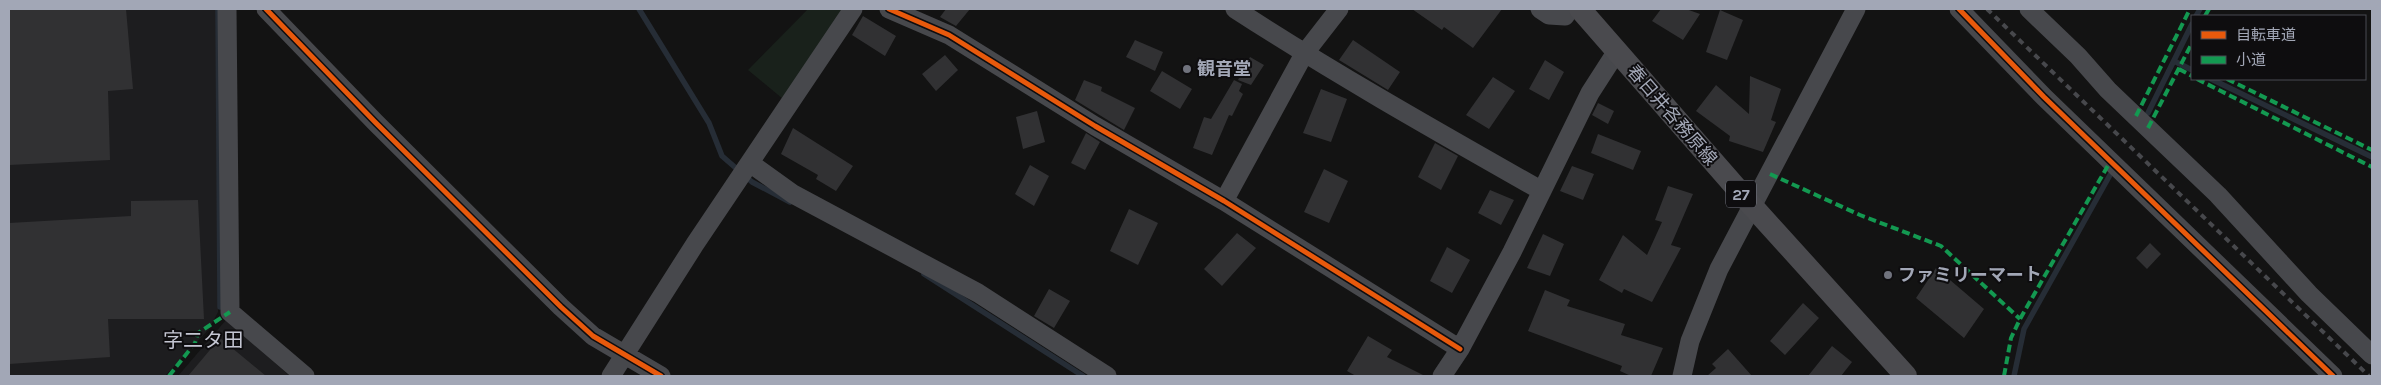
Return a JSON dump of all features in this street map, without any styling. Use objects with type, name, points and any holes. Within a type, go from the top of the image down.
[{"type":"main road","name":"春日井各務原線","points":[[1580,9],[1752,207],[1906,376]]},
{"type":"street","points":[[227,9],[230,312],[305,376]]},
{"type":"street","points":[[266,9],[375,122],[561,307],[593,336],[661,376]]},
{"type":"street","points":[[610,376],[853,9]]},
{"type":"street","points":[[889,9],[949,36],[1095,126],[1224,201],[1460,349]]},
{"type":"street","points":[[1235,9],[1304,54],[1379,99],[1542,191]]},
{"type":"street","points":[[1224,201],[1304,54],[1339,9]]},
{"type":"street","points":[[1540,9],[1549,15],[1565,16],[1570,9]]},
{"type":"street","points":[[1682,376],[1690,342],[1719,269],[1856,9]]},
{"type":"street","points":[[1959,9],[2044,97],[2333,376]]},
{"type":"street","points":[[2029,9],[2218,195],[2308,294],[2372,355]]},
{"type":"street","points":[[1442,376],[1460,349],[1512,252],[1590,93],[1617,51]]},
{"type":"street","points":[[750,163],[793,194],[978,293],[1107,376]]},
{"type":"shaded area","points":[[9,9],[223,9],[218,312],[209,329],[165,376],[9,376]]},
{"type":"shaded area","points":[[808,9],[843,9],[783,99],[748,70]]},
{"type":"shaded area","points":[[226,320],[290,376],[178,376]]},
{"type":"building","points":[[9,9],[126,9],[133,89],[108,91],[110,160],[9,165]]},
{"type":"building","points":[[946,9],[970,9],[956,26],[940,17]]},
{"type":"building","points":[[1412,9],[1502,9],[1473,48],[1444,27],[1442,30]]},
{"type":"building","points":[[1661,9],[1686,9],[1700,14],[1683,40],[1652,21]]},
{"type":"building","points":[[1720,10],[1743,20],[1727,60],[1706,52]]},
{"type":"building","points":[[863,16],[896,36],[885,56],[852,35]]},
{"type":"building","points":[[1135,40],[1163,52],[1155,71],[1126,57]]},
{"type":"building","points":[[1353,40],[1400,72],[1388,90],[1339,60]]},
{"type":"building","points":[[945,55],[958,70],[936,91],[922,74]]},
{"type":"building","points":[[1250,57],[1264,65],[1251,85],[1238,80]]},
{"type":"building","points":[[1545,60],[1564,72],[1549,100],[1529,89]]},
{"type":"building","points":[[1162,71],[1192,89],[1180,109],[1150,91]]},
{"type":"building","points":[[1750,76],[1781,89],[1771,120],[1776,122],[1763,152],[1729,141],[1730,136],[1696,111],[1716,85],[1749,114]]},
{"type":"building","points":[[1493,77],[1515,91],[1489,129],[1466,115]]},
{"type":"building","points":[[1084,80],[1102,87],[1101,91],[1135,108],[1124,130],[1075,100]]},
{"type":"building","points":[[1234,80],[1242,84],[1239,91],[1243,94],[1232,116],[1229,115],[1212,155],[1193,148],[1204,117],[1211,119]]},
{"type":"building","points":[[1321,89],[1347,99],[1331,142],[1303,133]]},
{"type":"building","points":[[1598,103],[1614,111],[1608,124],[1592,115]]},
{"type":"building","points":[[1037,111],[1045,142],[1023,149],[1016,117]]},
{"type":"building","points":[[793,128],[853,166],[836,191],[816,179],[818,175],[781,154]]},
{"type":"building","points":[[1086,133],[1100,142],[1085,170],[1071,163]]},
{"type":"building","points":[[1598,134],[1641,151],[1633,170],[1591,153]]},
{"type":"building","points":[[1435,143],[1458,156],[1441,190],[1418,177]]},
{"type":"building","points":[[1030,165],[1049,176],[1034,206],[1015,194]]},
{"type":"building","points":[[1572,166],[1594,174],[1583,200],[1560,191]]},
{"type":"building","points":[[1324,169],[1348,181],[1329,223],[1304,212]]},
{"type":"building","points":[[1668,186],[1693,194],[1671,245],[1681,248],[1652,302],[1624,289],[1622,293],[1599,280],[1623,235],[1647,255],[1662,222],[1655,220]]},
{"type":"building","points":[[1490,190],[1514,200],[1501,225],[1478,213]]},
{"type":"building","points":[[198,200],[204,319],[108,319],[110,357],[9,364],[9,223],[131,216],[131,201]]},
{"type":"building","points":[[1129,209],[1158,223],[1138,265],[1110,251]]},
{"type":"building","points":[[1237,233],[1256,248],[1222,286],[1204,269]]},
{"type":"building","points":[[1543,234],[1564,244],[1550,276],[1527,268]]},
{"type":"building","points":[[2150,243],[2161,254],[2147,269],[2136,258]]},
{"type":"building","points":[[1447,247],[1470,260],[1452,293],[1430,281]]},
{"type":"building","points":[[1936,268],[1984,309],[1964,338],[1916,298]]},
{"type":"building","points":[[1049,289],[1070,301],[1054,328],[1034,316]]},
{"type":"building","points":[[1545,290],[1570,300],[1567,306],[1625,324],[1621,335],[1663,348],[1651,376],[1631,376],[1620,371],[1622,366],[1528,331]]},
{"type":"building","points":[[1803,303],[1819,318],[1785,355],[1770,341]]},
{"type":"building","points":[[1368,336],[1392,350],[1387,357],[1425,376],[1356,376],[1347,371]]},
{"type":"building","points":[[220,338],[266,376],[188,376]]},
{"type":"building","points":[[1832,346],[1852,362],[1841,376],[1808,376]]},
{"type":"building","points":[[1728,349],[1752,376],[1707,376],[1716,368],[1712,364]]},
{"type":"waterway","points":[[218,9],[220,307]]},
{"type":"waterway","points":[[639,9],[709,123],[722,156],[752,182],[790,202]]},
{"type":"waterway","points":[[2197,15],[2200,9]]},
{"type":"waterway","points":[[2148,113],[2191,26]]},
{"type":"waterway","points":[[2174,61],[2191,70]]},
{"type":"waterway","points":[[2213,80],[2372,157]]},
{"type":"waterway","points":[[2014,376],[2024,329],[2110,175]]},
{"type":"waterway","points":[[924,274],[1083,376]]},
{"type":"railway","points":[[1987,9],[2369,376]]},
{"type":"marked path","points":[[2136,116],[2190,9]]},
{"type":"marked path","points":[[2206,15],[2209,9]]},
{"type":"marked path","points":[[2148,128],[2191,45]]},
{"type":"marked path","points":[[2179,69],[2191,75]]},
{"type":"marked path","points":[[2199,80],[2372,167]]},
{"type":"marked path","points":[[2229,80],[2372,150]]},
{"type":"marked path","points":[[2004,376],[2011,338],[2020,319],[2110,162]]},
{"type":"marked path","points":[[1770,174],[1860,215],[1941,246],[2020,319]]},
{"type":"marked path","points":[[169,376],[195,343],[198,333],[230,312]]},
{"type":"cycle path","points":[[266,9],[375,122],[561,307],[593,336],[661,376]]},
{"type":"cycle path","points":[[889,9],[949,35],[1095,126],[1224,201],[1460,349]]},
{"type":"cycle path","points":[[1959,9],[2044,97],[2333,376]]},
{"type":"place","name":"観音堂","points":[[1187,69]]},
{"type":"place","name":"ファミリーマート","points":[[1888,275]]},
{"type":"district","name":"字二タ田","points":[[203,340]]}]
